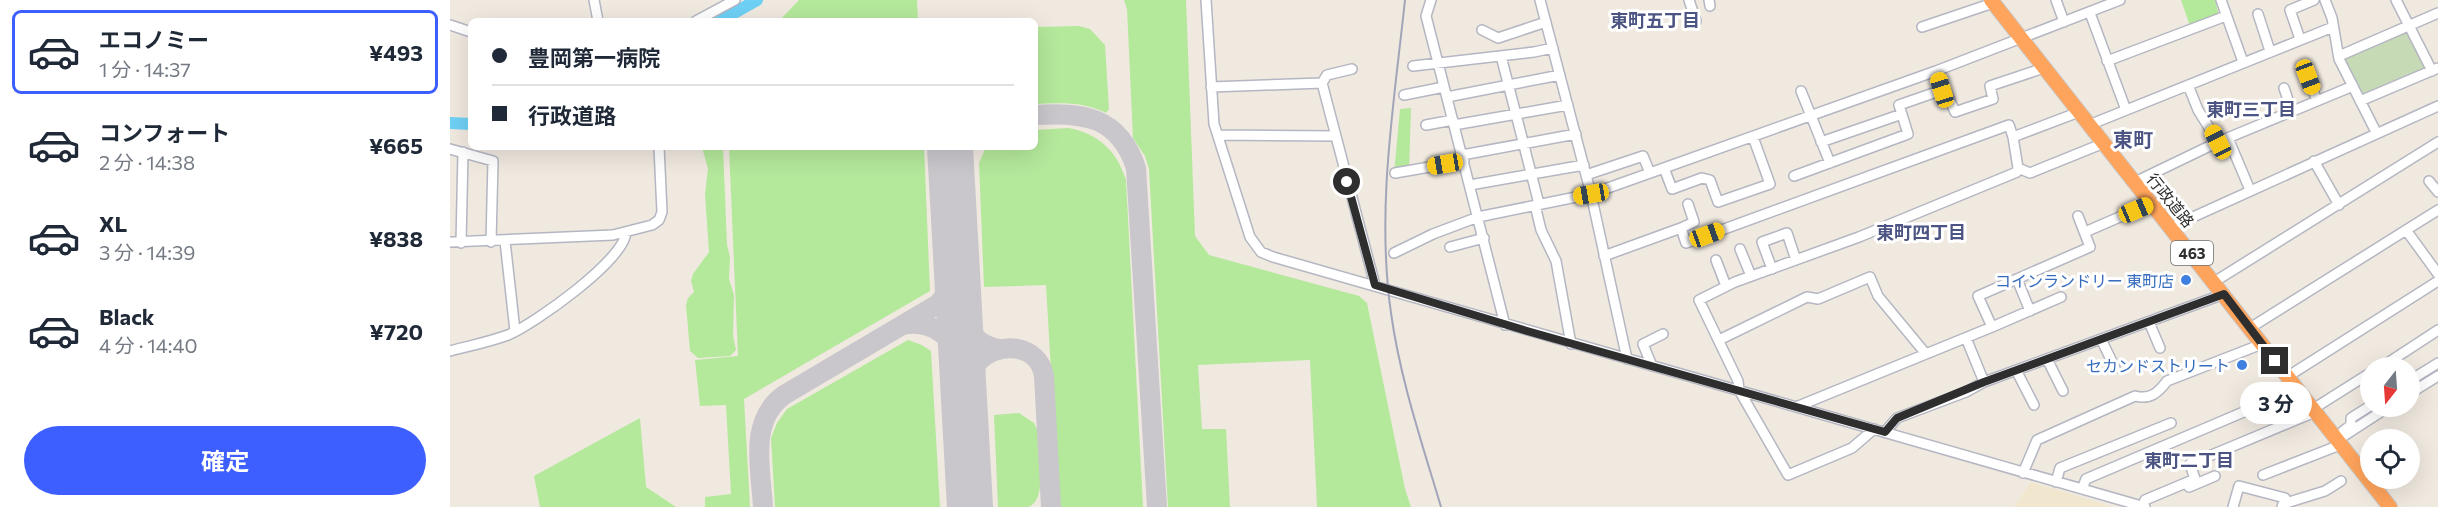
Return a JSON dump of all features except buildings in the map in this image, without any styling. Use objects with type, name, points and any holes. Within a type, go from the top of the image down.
[{"type":"highway","name":"行政道路","points":[[1992,1],[2390,507]]},
{"type":"street","points":[[594,0],[597,18]]},
{"type":"street","points":[[702,18],[735,0]]},
{"type":"street","points":[[1206,0],[1213,111],[1218,135],[1255,246],[1273,257],[2144,507],[2145,500],[2195,479],[2190,464],[2314,411],[2360,381]]},
{"type":"street","points":[[1431,0],[1426,16],[1505,325]]},
{"type":"street","points":[[1540,0],[1591,194],[1626,359]]},
{"type":"street","points":[[1689,0],[1696,21]]},
{"type":"street","points":[[2056,0],[2064,22]]},
{"type":"street","points":[[1394,254],[1433,234],[1478,217],[1591,194],[1650,174],[1936,71],[2090,13],[2118,0]]},
{"type":"street","points":[[2221,0],[2243,62]]},
{"type":"street","points":[[2300,39],[2290,10],[2314,0]]},
{"type":"street","points":[[2325,0],[2339,56],[2376,132]]},
{"type":"street","points":[[2360,100],[2435,69],[2396,0]]},
{"type":"street","points":[[1922,27],[1992,1]]},
{"type":"street","points":[[2090,13],[2126,110]]},
{"type":"street","points":[[2339,56],[2438,13]]},
{"type":"street","points":[[2258,14],[2271,51]]},
{"type":"street","points":[[2107,61],[2226,16]]},
{"type":"street","points":[[1482,30],[1497,38],[1546,22]]},
{"type":"street","points":[[450,26],[468,31]]},
{"type":"street","points":[[2089,125],[2333,27]]},
{"type":"street","points":[[1500,37],[1507,85],[1531,174],[1541,230],[1556,261],[1572,344]]},
{"type":"street","points":[[1413,66],[1553,48]]},
{"type":"street","points":[[1794,176],[1908,134],[1899,105],[1945,89],[1955,112],[1993,99],[1990,86],[2044,68]]},
{"type":"street","points":[[1352,69],[1327,75],[1322,83],[1375,285]]},
{"type":"street","points":[[1447,97],[1507,85],[1559,71]]},
{"type":"street","points":[[1936,71],[1942,90]]},
{"type":"street","points":[[2308,77],[2317,101]]},
{"type":"street","points":[[1211,87],[1322,83]]},
{"type":"street","points":[[2188,85],[2198,110],[2218,142]]},
{"type":"street","points":[[2136,182],[2218,142],[2353,86]]},
{"type":"street","points":[[1404,95],[1444,87]]},
{"type":"street","points":[[2283,88],[2292,112]]},
{"type":"street","points":[[1801,91],[1830,163]]},
{"type":"street","points":[[1426,125],[1568,105]]},
{"type":"street","points":[[2171,227],[2376,132],[2438,106]]},
{"type":"street","points":[[2013,137],[2079,112]]},
{"type":"street","points":[[1821,142],[1902,114]]},
{"type":"street","points":[[1681,228],[1686,243],[2009,125],[2013,137],[2017,172],[1859,237],[1726,286],[1699,300],[1738,381],[1739,390],[1788,475],[1852,448],[1874,429]]},
{"type":"street","points":[[1395,173],[1576,134]]},
{"type":"street","points":[[1218,135],[1335,136]]},
{"type":"street","points":[[1664,168],[1672,189],[1702,178],[1710,180],[1718,202],[1770,184],[1753,137]]},
{"type":"street","points":[[2228,138],[2250,190]]},
{"type":"street","points":[[2214,282],[2438,142]]},
{"type":"street","points":[[2018,168],[2030,172],[2104,143]]},
{"type":"street","points":[[450,150],[493,161],[491,242]]},
{"type":"street","points":[[450,242],[491,242],[626,232],[652,225],[661,216],[659,150]]},
{"type":"street","points":[[461,243],[463,152]]},
{"type":"street","points":[[1470,185],[1531,174],[1585,170],[1643,156],[1650,174]]},
{"type":"street","points":[[2314,161],[2339,205]]},
{"type":"street","points":[[2429,181],[2438,192]]},
{"type":"street","points":[[2085,232],[2152,203]]},
{"type":"street","points":[[1604,256],[1694,222],[1688,204]]},
{"type":"street","points":[[2250,328],[2438,211]]},
{"type":"street","points":[[1992,327],[1978,297],[2091,247],[2078,216]]},
{"type":"street","points":[[2406,230],[2438,274]]},
{"type":"street","points":[[450,351],[515,331],[540,316],[604,267],[622,247],[626,232]]},
{"type":"street","points":[[1772,269],[1762,242],[1787,233],[1796,260]]},
{"type":"street","points":[[1450,247],[1484,238]]},
{"type":"street","points":[[505,241],[515,331]]},
{"type":"street","points":[[1740,249],[1751,276]]},
{"type":"street","points":[[1716,260],[1726,286]]},
{"type":"street","points":[[1719,340],[1807,297],[1818,299],[1870,277],[1878,296],[1926,354]]},
{"type":"street","points":[[2017,279],[2030,311]]},
{"type":"street","points":[[2287,377],[2438,281]]},
{"type":"street","points":[[1885,432],[1897,418],[1984,382],[2224,294]]},
{"type":"street","points":[[1796,407],[2061,297]]},
{"type":"street","points":[[2149,322],[2160,348]]},
{"type":"street","points":[[2397,357],[2438,330]]},
{"type":"street","points":[[1652,366],[1643,344],[1664,334]]},
{"type":"street","points":[[1966,338],[1984,382]]},
{"type":"street","points":[[2101,339],[2115,368]]},
{"type":"street","points":[[2023,473],[2037,440],[2135,396],[2145,398],[2158,393],[2167,381],[2262,344]]},
{"type":"street","points":[[2047,359],[2063,391]]},
{"type":"street","points":[[2420,374],[2438,363]]},
{"type":"street","points":[[2016,370],[2034,405]]},
{"type":"street","points":[[2420,387],[2438,376]]},
{"type":"street","points":[[2082,489],[2086,479],[2260,405],[2282,400],[2297,390]]},
{"type":"street","points":[[2336,441],[2351,425],[2351,418],[2360,412]]},
{"type":"street","points":[[2263,475],[2336,441],[2373,417]]},
{"type":"street","points":[[2056,482],[2060,468],[2170,423]]},
{"type":"street","points":[[2152,507],[2154,501],[2215,476]]},
{"type":"street","points":[[2283,506],[2325,491],[2341,481]]},
{"type":"street","points":[[2233,507],[2239,486],[2285,498],[2283,506]]},
{"type":"shaded area","points":[[2031,482],[2113,507],[2014,507]]},
{"type":"green space","points":[[799,0],[917,0],[918,18],[782,18]]},
{"type":"green space","points":[[1124,0],[1186,0],[1195,236],[1209,255],[1359,296],[1367,303],[1405,489],[1411,507],[1317,507],[1310,360],[1198,365],[1202,429],[1226,429],[1230,507],[1168,507],[1149,169],[1145,156],[1133,138],[1127,9]]},
{"type":"green space","points":[[2181,0],[2215,0],[2219,16],[2190,26]]},
{"type":"green space","points":[[1079,26],[1090,29],[1105,45],[1109,109],[1106,113],[1089,106],[1062,103],[1038,104],[1038,27]]},
{"type":"green space","points":[[2403,31],[2407,32],[2425,67],[2424,70],[2363,95],[2360,94],[2343,60],[2344,56]]},
{"type":"green space","points":[[1411,108],[1409,171],[1394,174],[1400,109]]},
{"type":"green space","points":[[1068,128],[1079,130],[1097,139],[1112,152],[1126,180],[1143,507],[1059,507],[1046,285],[984,287],[979,163],[985,150],[1038,150],[1038,130]]},
{"type":"green space","points":[[703,150],[723,150],[727,245],[730,257],[729,279],[734,295],[733,336],[736,350],[730,356],[698,358],[690,351],[686,305],[688,298],[694,292],[691,281],[693,274],[709,252],[705,194],[708,169]]},
{"type":"green space","points":[[729,150],[924,150],[930,291],[744,399],[750,507],[705,507],[705,497],[731,494],[726,405],[700,406],[695,360],[738,356]]},
{"type":"green space","points":[[908,340],[931,351],[940,507],[775,507],[771,438],[777,423],[787,409]]},
{"type":"green space","points":[[1019,413],[1034,423],[1037,429],[1041,472],[1038,495],[1034,503],[1028,507],[998,507],[994,415]]},
{"type":"green space","points":[[640,418],[646,487],[676,507],[540,507],[534,476]]},
{"type":"waterway","points":[[725,18],[757,0]]},
{"type":"waterway","points":[[450,123],[468,124]]},
{"type":"taxiway","points":[[1038,115],[1069,115],[1097,121],[1120,137],[1136,168],[1157,507]]},
{"type":"taxiway","points":[[763,507],[759,446],[765,418],[773,406],[784,395],[938,304],[951,288],[957,270]]},
{"type":"taxiway","points":[[960,317],[976,338],[986,345],[999,349]]},
{"type":"taxiway","points":[[903,325],[922,324],[938,330],[962,357]]},
{"type":"taxiway","points":[[964,391],[975,365],[996,350],[1017,349],[1034,357],[1041,365],[1044,376],[1051,507]]},
{"type":"runway","points":[[950,150],[970,507]]},
{"type":"railway","points":[[1405,0],[1388,156],[1385,235],[1387,274],[1400,362],[1441,507]]},
{"type":"place","name":"コインランドリー 東町店","points":[[2186,280]]},
{"type":"place","name":"セカンドストリート","points":[[2242,365]]},
{"type":"district","name":"東町五丁目","points":[[1655,20]]},
{"type":"district","name":"東町三丁目","points":[[2251,109]]},
{"type":"district","name":"東町","points":[[2133,139]]},
{"type":"district","name":"東町四丁目","points":[[1921,232]]},
{"type":"district","name":"東町二丁目","points":[[2189,460]]},
{"type":"route","points":[[1347,182],[1375,285],[1527,331],[1885,432],[1897,418],[1966,392],[1984,382],[2224,294],[2275,361]]}]
